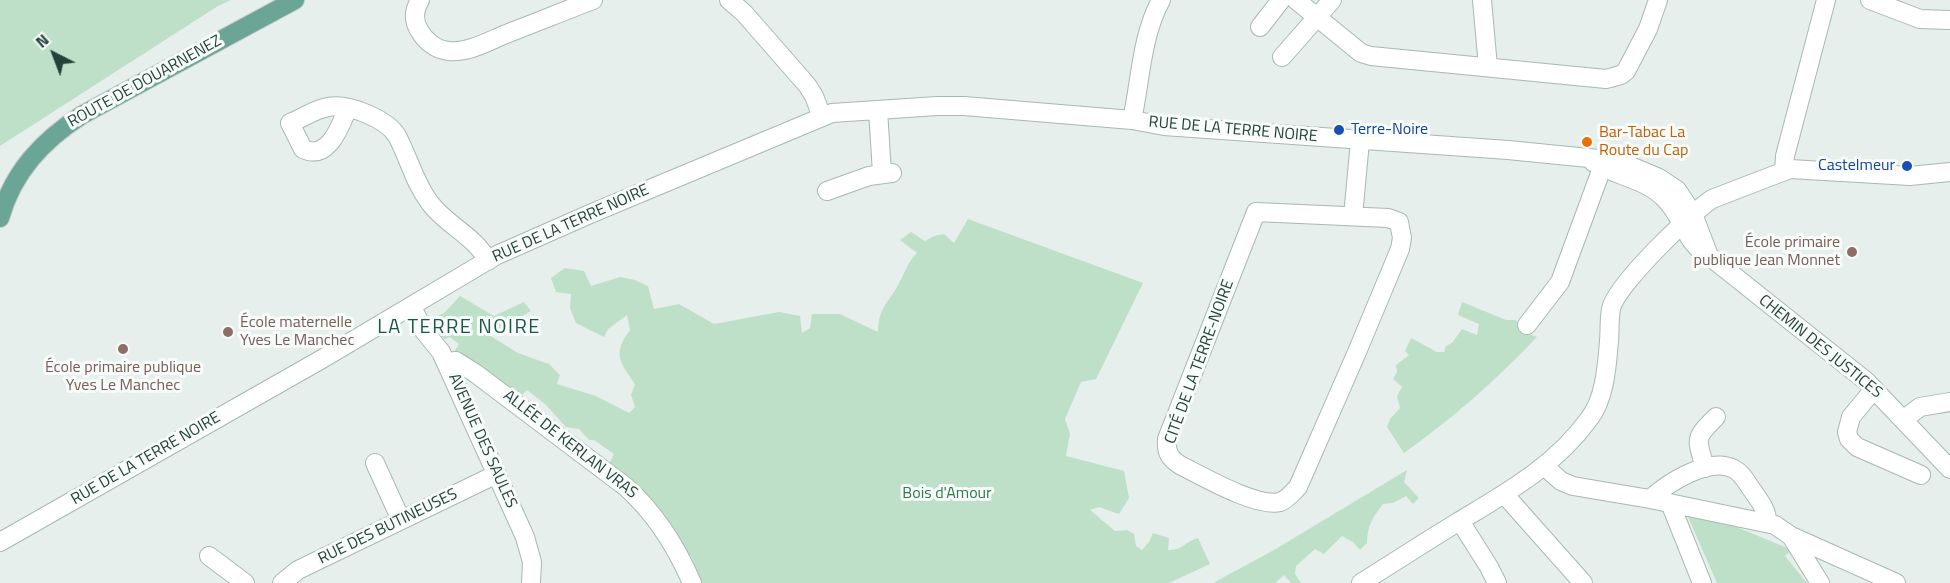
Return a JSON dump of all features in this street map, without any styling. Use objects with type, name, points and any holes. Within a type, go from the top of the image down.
[{"type":"main road","name":"ROUTE DE DOUARNENEZ","points":[[0,218],[10,189],[25,164],[59,130],[82,115],[295,0]]},
{"type":"street","points":[[420,0],[415,11],[420,32],[432,45],[448,51],[471,48],[593,0]]},
{"type":"street","points":[[729,0],[744,13],[807,85],[822,117]]},
{"type":"street","points":[[1132,120],[1146,38],[1161,0]]},
{"type":"street","points":[[1260,27],[1281,0]]},
{"type":"street","points":[[1296,0],[1366,55],[1606,79],[1621,75],[1626,71],[1654,14],[1658,0]]},
{"type":"street","points":[[1282,57],[1332,0]]},
{"type":"street","points":[[1482,0],[1488,68]]},
{"type":"street","points":[[1784,171],[1785,156],[1826,0]]},
{"type":"street","points":[[1870,0],[1920,19],[1950,20]]},
{"type":"street","name":"RUE DE LA TERRE NOIRE","points":[[0,542],[488,261],[590,214],[841,111],[964,106],[1132,120],[1164,126],[1508,150],[1595,164],[1619,162],[1631,173],[1667,191]]},
{"type":"street","points":[[348,108],[375,118],[392,129],[429,202],[478,246],[488,261]]},
{"type":"street","points":[[827,191],[869,176],[887,173],[878,110]]},
{"type":"street","points":[[1353,216],[1360,141]]},
{"type":"street","points":[[1527,325],[1560,282],[1595,164]]},
{"type":"street","points":[[1362,583],[1504,494],[1544,466],[1583,428],[1594,413],[1604,381],[1610,315],[1614,301],[1633,276],[1688,219],[1712,200],[1784,171],[1796,169],[1920,176],[1950,172]]},
{"type":"street","name":"CHEMIN DES JUSTICES","points":[[1667,191],[1688,219],[1697,249],[1824,346],[1874,388],[1950,470]]},
{"type":"street","name":"CITÉ DE LA TERRE-NOIRE","points":[[1256,212],[1353,216],[1396,220],[1401,226],[1400,249],[1298,487],[1282,501],[1264,503],[1180,465],[1168,453],[1167,439],[1256,212]]},
{"type":"street","name":"AVENUE DES SAULES","points":[[411,307],[424,331],[438,347],[446,362],[497,474],[529,548],[533,566],[531,583]]},
{"type":"street","name":"ALLÉE DE KERLAN VRAS","points":[[446,362],[456,361],[475,373],[626,487],[659,522],[674,544],[692,583]]},
{"type":"street","points":[[1874,388],[1851,417],[1847,432],[1849,439],[1857,447],[1921,475]]},
{"type":"street","points":[[1904,419],[1920,407],[1950,402]]},
{"type":"street","points":[[1705,468],[1698,443],[1700,434],[1716,417]]},
{"type":"street","points":[[375,463],[401,520]]},
{"type":"street","points":[[1544,466],[1566,484],[1767,523],[1896,583]]},
{"type":"street","points":[[1650,499],[1680,478],[1705,468],[1726,466],[1737,471],[1762,505],[1767,523]]},
{"type":"street","name":"RUE DES BUTINEUSES","points":[[282,583],[298,570],[497,474]]},
{"type":"street","points":[[1504,494],[1583,583]]},
{"type":"street","points":[[1670,503],[1702,583]]},
{"type":"street","points":[[1460,521],[1497,583]]},
{"type":"street","points":[[1791,536],[1820,583]]},
{"type":"street","points":[[209,556],[245,583]]},
{"type":"green space","points":[[0,0],[231,0],[218,6],[0,146]]},
{"type":"green space","name":"Bois d'Amour","points":[[968,219],[1143,283],[1096,379],[1081,382],[1065,419],[1070,434],[1066,456],[1124,471],[1129,498],[1119,514],[1099,507],[1090,510],[1115,531],[1127,530],[1134,534],[1136,546],[1142,550],[1153,533],[1169,538],[1168,550],[1177,549],[1198,538],[1210,564],[1169,583],[701,583],[692,558],[682,546],[671,524],[648,499],[609,464],[614,454],[594,440],[589,440],[579,429],[566,427],[545,404],[527,390],[522,395],[511,391],[461,356],[455,350],[459,344],[450,337],[445,339],[433,332],[430,320],[444,313],[460,296],[494,316],[524,302],[531,311],[489,335],[518,353],[549,364],[560,375],[557,384],[596,396],[629,413],[635,407],[631,395],[635,384],[620,358],[621,345],[630,330],[627,315],[608,329],[604,337],[576,323],[570,308],[571,294],[556,292],[551,278],[565,268],[584,271],[591,286],[620,277],[635,280],[648,286],[654,309],[679,304],[714,324],[779,312],[800,316],[802,333],[810,328],[812,314],[840,314],[878,332],[884,306],[908,264],[917,253],[900,240],[911,232],[925,241],[944,234],[954,243]]},
{"type":"green space","points":[[1462,302],[1506,320],[1516,320],[1520,331],[1537,337],[1473,398],[1404,453],[1387,427],[1390,419],[1400,408],[1397,396],[1402,387],[1393,379],[1397,372],[1396,365],[1409,355],[1405,351],[1411,338],[1437,352],[1444,352],[1446,346],[1452,343],[1462,329],[1477,335],[1479,324],[1458,315]]},
{"type":"green space","points":[[1407,470],[1404,482],[1419,498],[1413,504],[1406,496],[1393,503],[1383,504],[1371,522],[1367,543],[1360,550],[1353,542],[1342,536],[1324,554],[1315,549],[1296,566],[1295,574],[1301,583],[1291,583],[1284,575],[1275,583],[1213,583],[1274,550]]},
{"type":"green space","points":[[1710,516],[1792,550],[1785,556],[1807,583],[1717,583],[1688,517]]},
{"type":"place","name":"Terre-Noire","points":[[1339,130]]},
{"type":"place","name":"Bar-Tabac La Route du Cap","points":[[1587,142]]},
{"type":"place","name":"Castelmeur","points":[[1907,166]]},
{"type":"place","name":"École primaire publique Jean Monnet","points":[[1852,252]]},
{"type":"place","name":"École maternelle Yves Le Manchec","points":[[228,332]]},
{"type":"place","name":"École primaire publique Yves Le Manchec","points":[[123,349]]},
{"type":"district","name":"LA TERRE NOIRE","points":[[459,328]]}]
